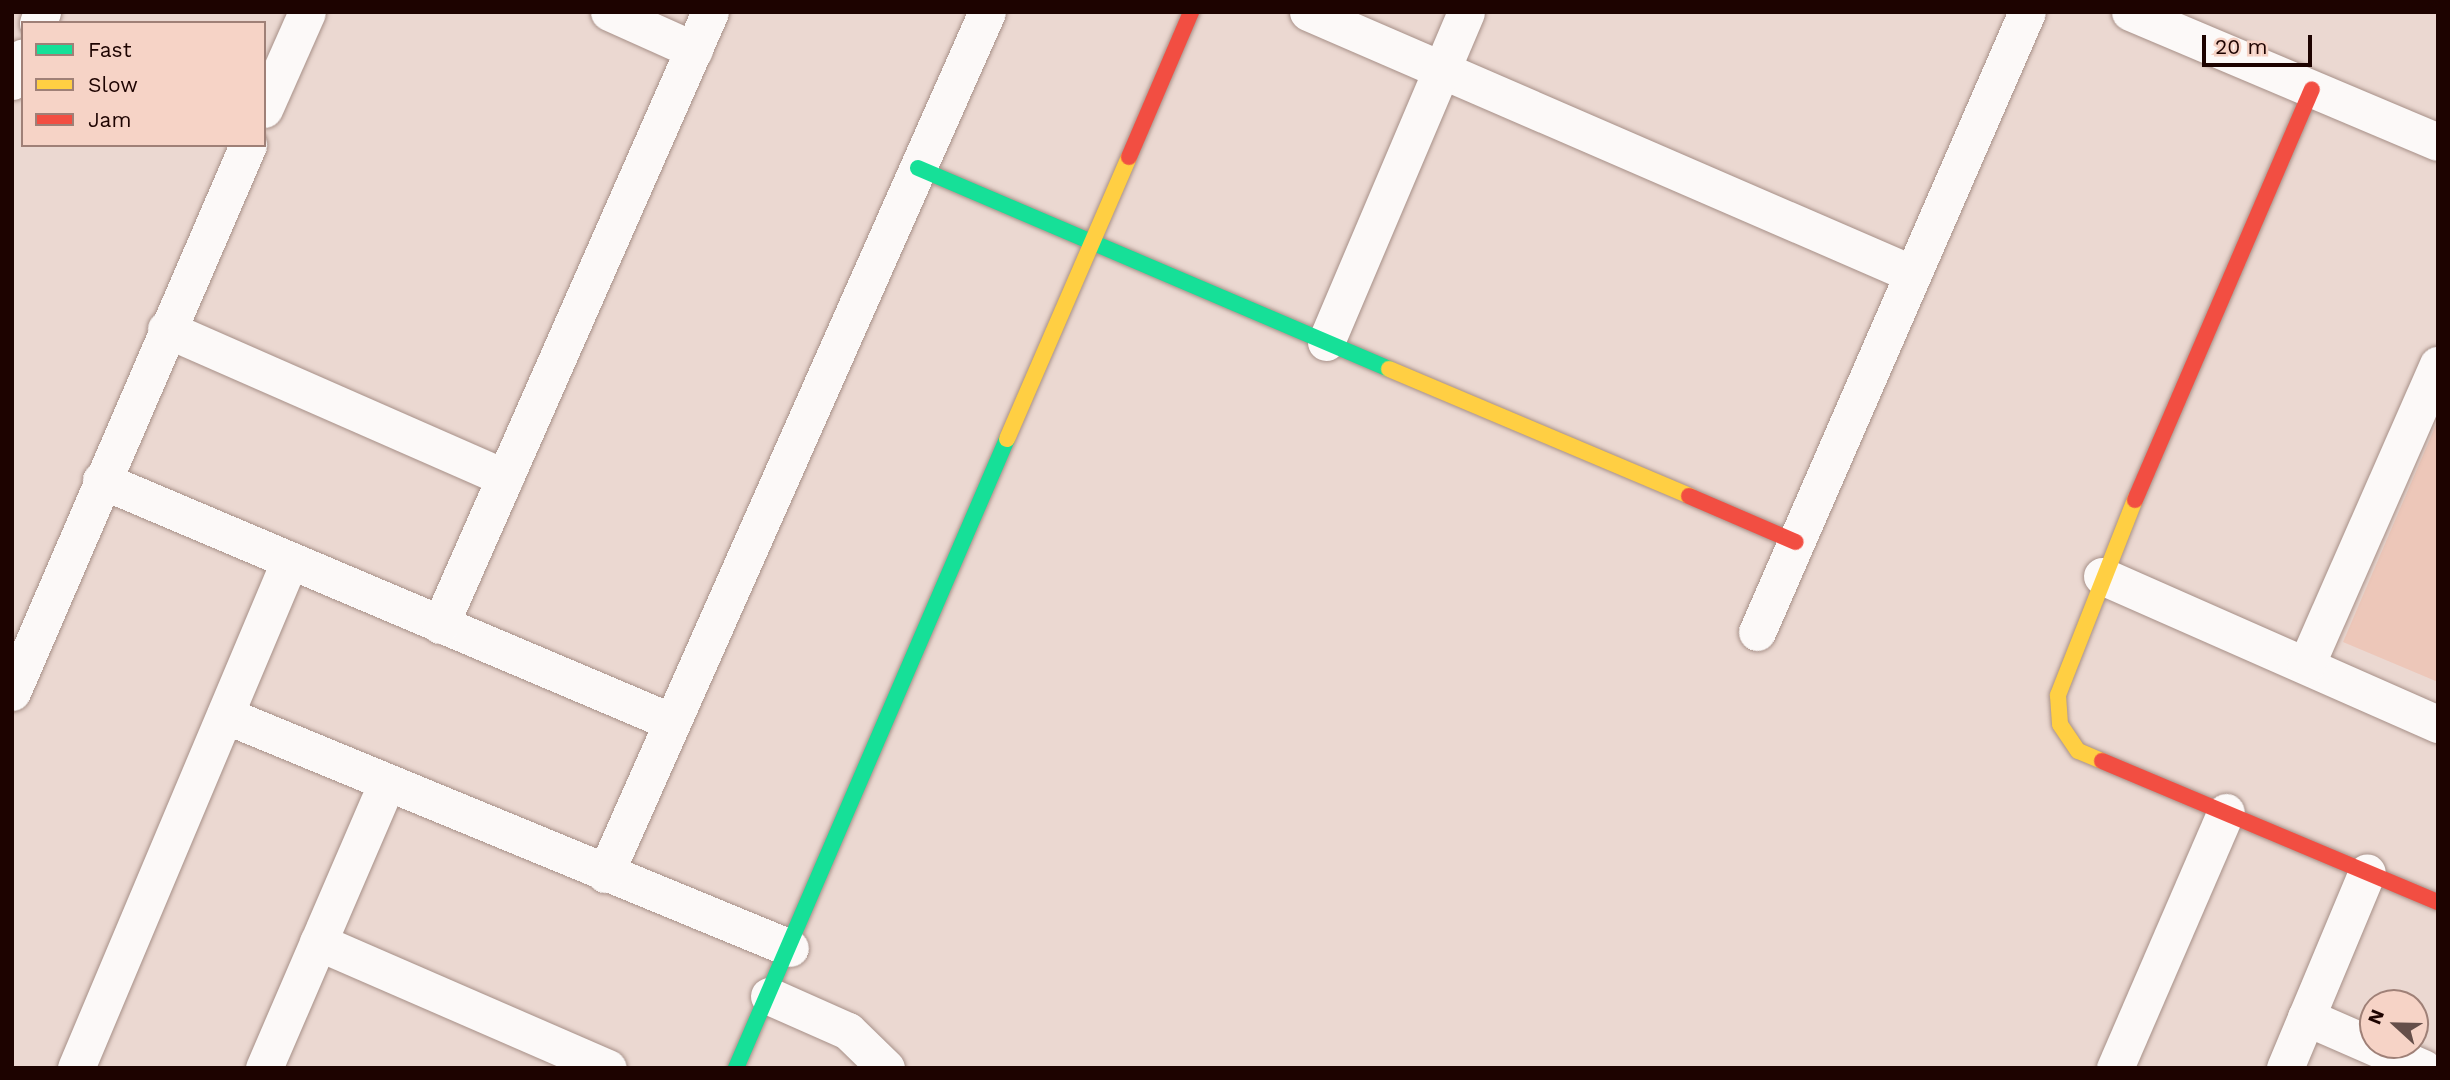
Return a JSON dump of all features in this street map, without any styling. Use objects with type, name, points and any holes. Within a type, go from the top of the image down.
[{"type":"street","points":[[266,104],[307,12]]},
{"type":"street","points":[[609,12],[694,50]]},
{"type":"street","points":[[440,625],[710,12]]},
{"type":"street","points":[[605,874],[987,12]]},
{"type":"street","points":[[736,1068],[1094,243],[1191,12]]},
{"type":"street","points":[[1308,12],[1913,274]]},
{"type":"street","points":[[1326,342],[1466,12]]},
{"type":"street","points":[[1757,632],[2027,12]]},
{"type":"street","points":[[2130,12],[2438,142]]},
{"type":"street","points":[[12,80],[21,61]]},
{"type":"street","points":[[2312,89],[2102,576],[2058,695],[2060,724],[2078,751],[2438,902]]},
{"type":"street","points":[[12,692],[24,630],[101,480],[247,147]]},
{"type":"street","points":[[918,168],[1796,542]]},
{"type":"street","points":[[166,329],[505,478]]},
{"type":"street","points":[[2306,665],[2435,381]]},
{"type":"street","points":[[101,480],[672,722]]},
{"type":"street","points":[[76,1068],[290,560]]},
{"type":"street","points":[[2102,576],[2438,724]]},
{"type":"street","points":[[225,715],[605,874],[790,948]]},
{"type":"street","points":[[264,1068],[387,782]]},
{"type":"street","points":[[2116,1068],[2226,812]]},
{"type":"street","points":[[2285,1068],[2367,872]]},
{"type":"street","points":[[318,942],[608,1068]]},
{"type":"street","points":[[769,996],[848,1031],[886,1068]]},
{"type":"street","points":[[2306,1017],[2423,1068]]},
{"type":"shaded area","points":[[2438,420],[2438,682],[2343,642]]},
{"type":"traffic: fast","points":[[918,168],[1389,369]]},
{"type":"traffic: fast","points":[[736,1068],[1007,439]]},
{"type":"traffic: slow","points":[[1007,439],[1129,157]]},
{"type":"traffic: slow","points":[[1389,369],[1689,496]]},
{"type":"traffic: slow","points":[[2102,761],[2078,751],[2060,724],[2058,695],[2135,500]]},
{"type":"traffic: jam","points":[[1129,157],[1191,12]]},
{"type":"traffic: jam","points":[[2135,500],[2312,89]]},
{"type":"traffic: jam","points":[[1689,496],[1796,542]]},
{"type":"traffic: jam","points":[[2102,761],[2438,902]]}]
